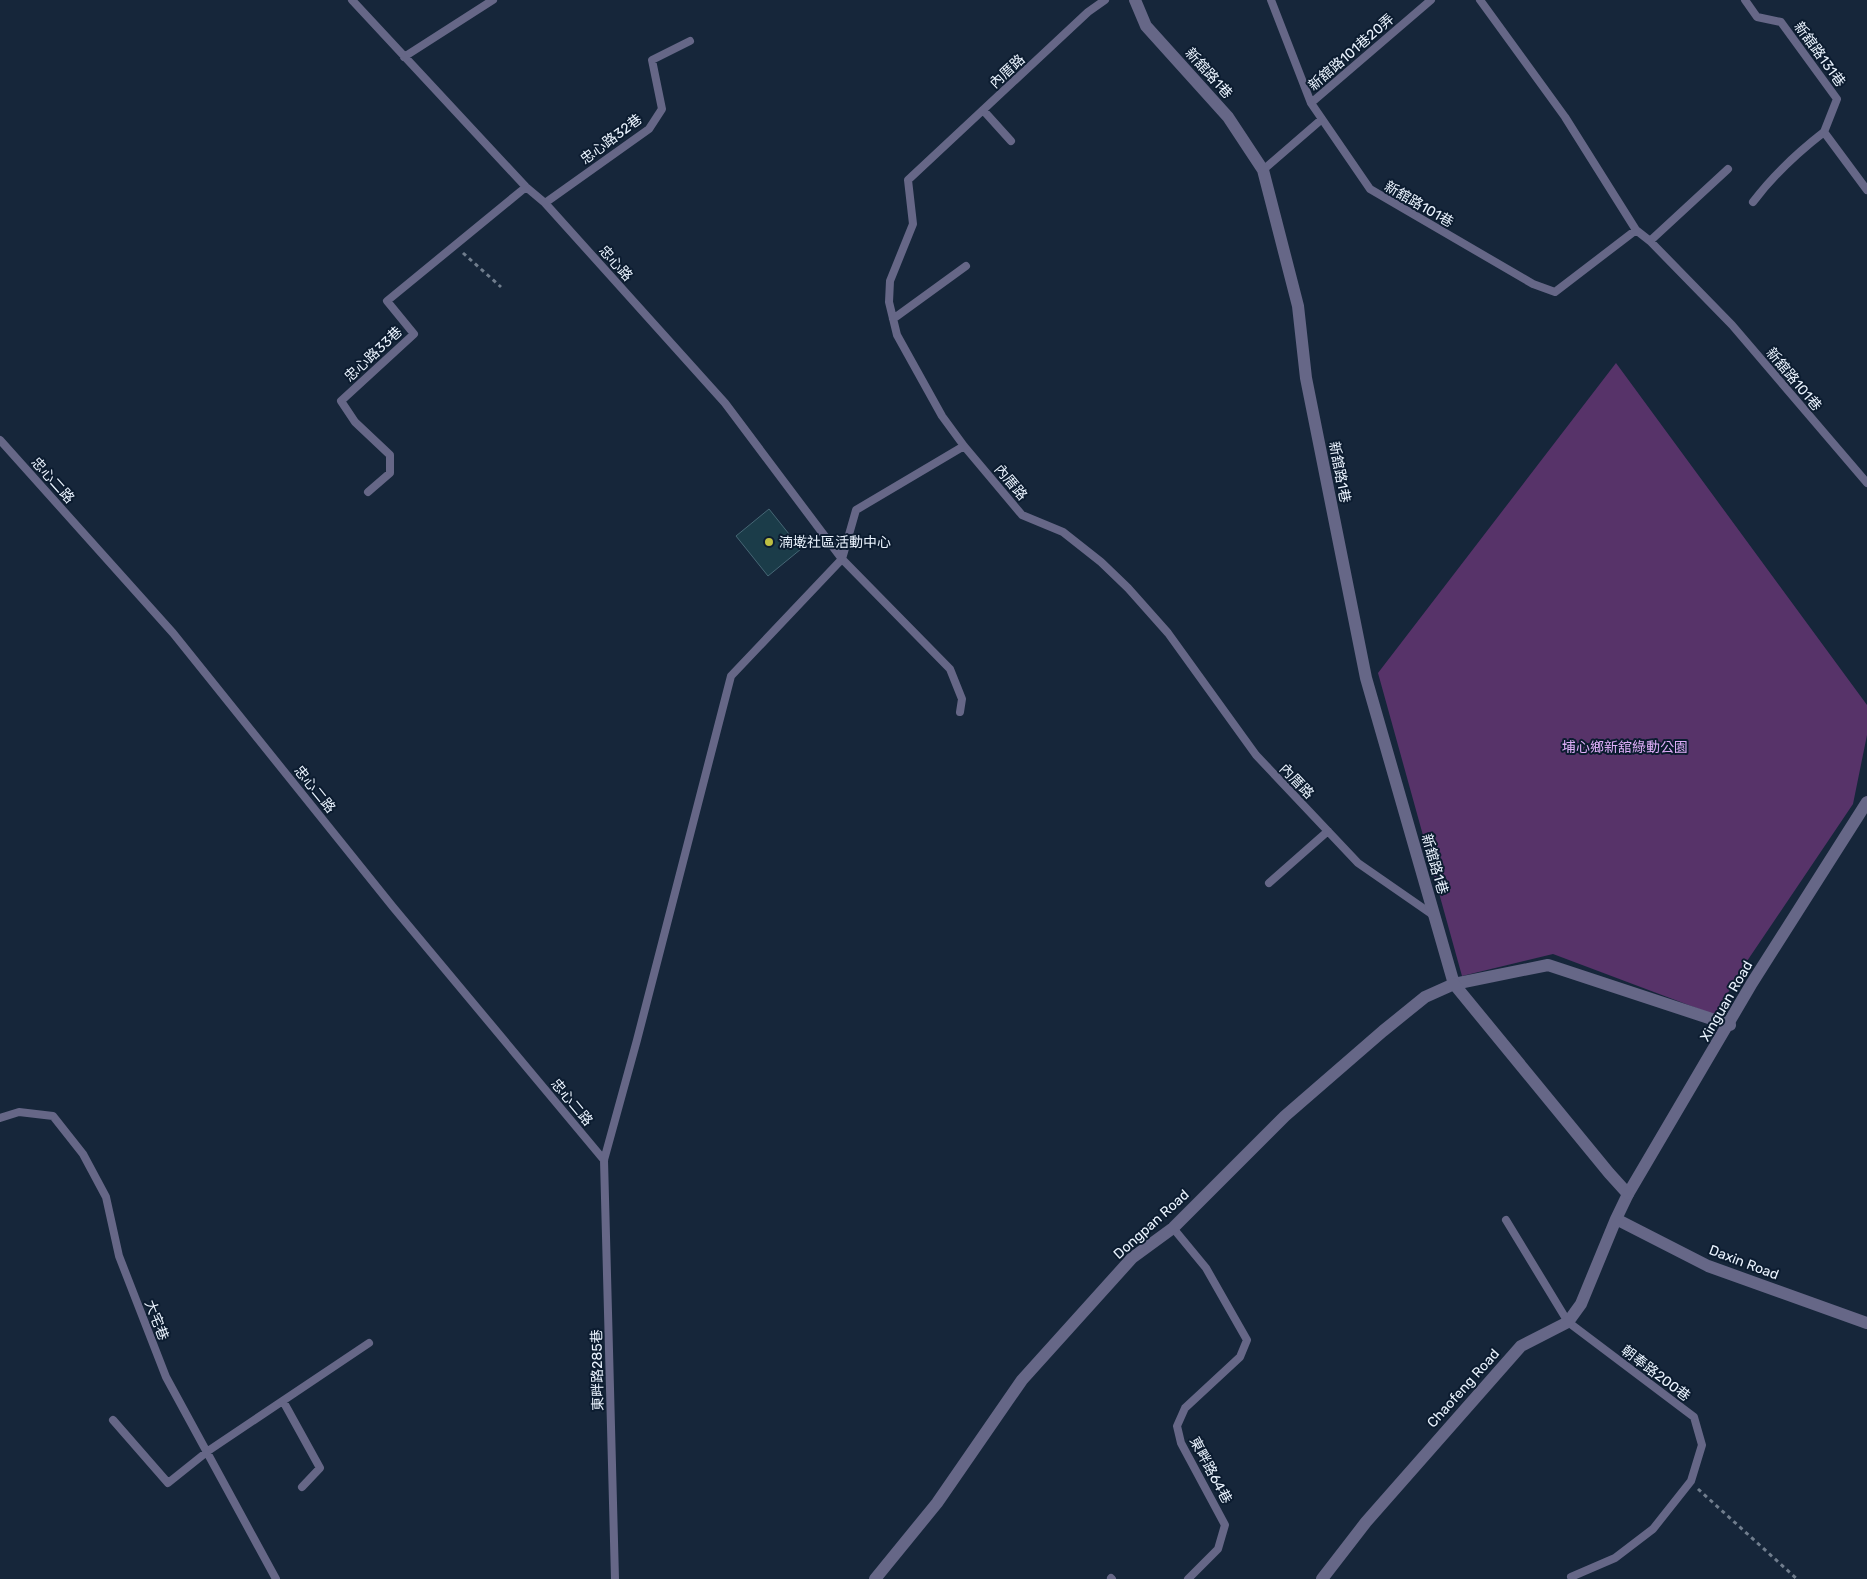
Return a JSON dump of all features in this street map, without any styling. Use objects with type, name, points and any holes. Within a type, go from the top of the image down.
[{"type":"street","name":"新舘路1巷","points":[[1135,0],[1146,26],[1228,117],[1263,170],[1298,306],[1306,378],[1366,678],[1454,984]]},
{"type":"street","name":"Xinguan Road","points":[[1616,1219],[1628,1194],[1730,1025],[1752,983],[1867,802]]},
{"type":"street","name":"Dongpan Road","points":[[875,1579],[937,1503],[1022,1380],[1132,1258],[1173,1228],[1308,1094],[1425,997],[1454,984],[1548,965],[1730,1025]]},
{"type":"street","points":[[1454,984],[1596,1158],[1628,1194]]},
{"type":"street","name":"Chaofeng Road","points":[[1322,1579],[1366,1522],[1521,1346],[1568,1322],[1581,1304],[1616,1219]]},
{"type":"street","name":"Daxin Road","points":[[1616,1219],[1708,1266],[1867,1323]]},
{"type":"lane","name":"忠心路","points":[[352,0],[526,187],[545,203],[726,403],[842,559],[950,669],[962,699],[960,712]]},
{"type":"lane","points":[[404,56],[493,0]]},
{"type":"lane","name":"內厝路","points":[[1104,0],[1088,12],[908,180],[913,224],[890,282],[889,302],[897,335],[913,367],[942,416],[964,446],[1022,515],[1063,532],[1101,562],[1128,588],[1168,633],[1256,756],[1358,863],[1435,916]]},
{"type":"lane","name":"新舘路101巷","points":[[1271,0],[1311,103],[1370,189],[1533,284],[1555,292],[1636,230]]},
{"type":"lane","name":"新舘路101巷20弄","points":[[1311,103],[1431,0]]},
{"type":"lane","name":"新舘路101巷","points":[[1480,0],[1565,117],[1636,230],[1650,241],[1732,325],[1867,484]]},
{"type":"lane","name":"新舘路131巷","points":[[1745,0],[1757,16],[1781,22],[1837,99],[1824,132]]},
{"type":"lane","name":"忠心路32巷","points":[[545,203],[648,129],[662,109],[652,60],[690,41]]},
{"type":"lane","points":[[983,110],[1011,141]]},
{"type":"lane","points":[[1263,170],[1322,119]]},
{"type":"lane","points":[[1753,202],[1772,177],[1797,152],[1824,132],[1867,190]]},
{"type":"lane","points":[[1650,241],[1728,170]]},
{"type":"lane","name":"忠心路33巷","points":[[368,492],[390,473],[390,455],[355,422],[341,400],[414,334],[387,301],[526,187]]},
{"type":"lane","points":[[893,320],[966,266]]},
{"type":"lane","name":"忠心二路","points":[[0,440],[173,633],[393,907],[604,1160]]},
{"type":"lane","points":[[842,559],[856,510],[964,446]]},
{"type":"lane","name":"東畔路285巷","points":[[615,1579],[604,1160],[640,1030],[731,676],[842,559]]},
{"type":"lane","points":[[1269,883],[1328,831]]},
{"type":"lane","name":"大宅巷","points":[[0,1118],[19,1112],[53,1116],[83,1154],[106,1197],[119,1256],[166,1377],[276,1579]]},
{"type":"lane","name":"朝奉路200巷","points":[[1506,1220],[1568,1322],[1694,1417],[1702,1446],[1691,1481],[1653,1530],[1615,1558],[1571,1577]]},
{"type":"lane","name":"東畔路64巷","points":[[1173,1228],[1206,1268],[1247,1340],[1240,1358],[1185,1408],[1177,1426],[1181,1444],[1225,1525],[1218,1549],[1188,1579]]},
{"type":"lane","points":[[113,1420],[168,1483],[208,1451],[369,1343]]},
{"type":"lane","points":[[283,1401],[320,1468],[302,1487]]},
{"type":"path","points":[[455,246],[501,287]]},
{"type":"path","points":[[1691,1481],[1797,1579]]},
{"type":"green space","name":"埔心鄉新舘綠動公園","points":[[1616,363],[1867,705],[1867,735],[1853,804],[1743,967],[1715,1015],[1553,954],[1462,976],[1378,673]]},
{"type":"building","name":"湳墘社區活動中心","points":[[769,509],[801,549],[768,576],[736,536]]},
{"type":"place","name":"湳墘社區活動中心","points":[[769,542]]}]
